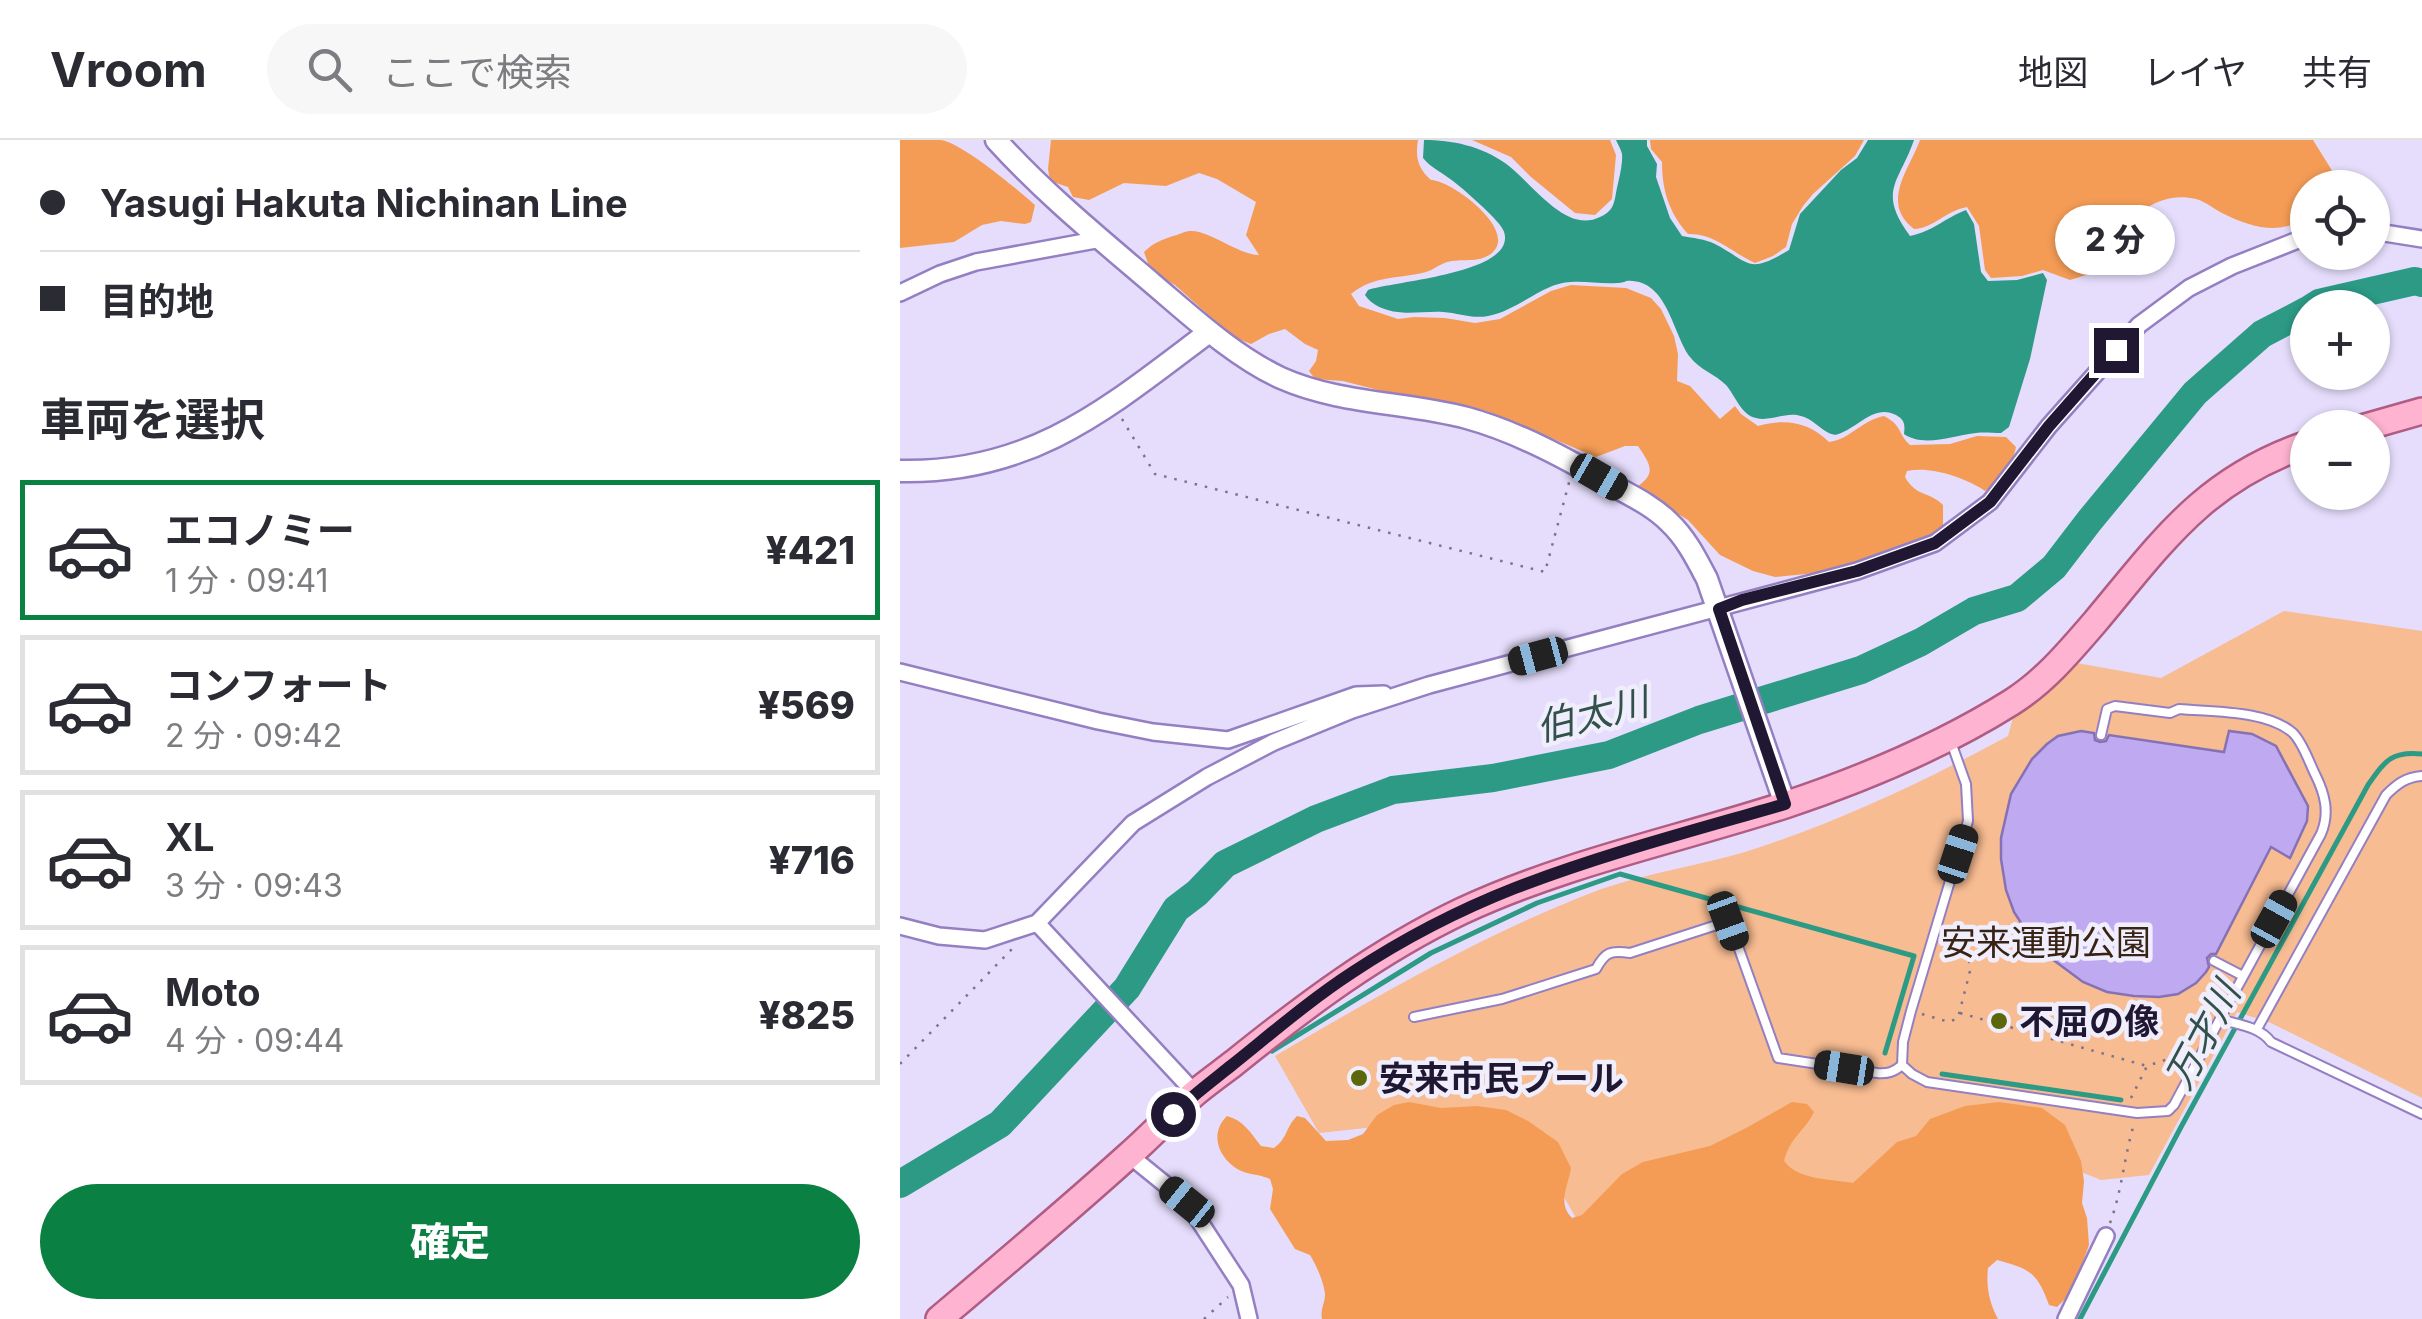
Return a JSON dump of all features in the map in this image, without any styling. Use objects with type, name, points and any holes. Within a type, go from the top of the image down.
[{"type":"main road","points":[[2390,420],[2422,411]]},
{"type":"main road","points":[[939,1319],[1129,1155],[1187,1084],[1354,971],[1463,911],[1517,888],[1636,847],[1785,804],[1950,738],[2046,677],[2179,523],[2208,496],[2242,472],[2290,450]]},
{"type":"street","points":[[996,140],[1029,176],[1209,332],[1281,378],[1326,392],[1468,418],[1575,464],[1647,504],[1670,522],[1690,545],[1708,578],[1785,804]]},
{"type":"street","points":[[2390,234],[2422,239]]},
{"type":"street","points":[[900,293],[976,262],[1100,239]]},
{"type":"street","points":[[900,926],[939,936],[985,940],[1042,928],[1134,824],[1207,777],[1274,742],[1352,710],[1448,680],[1721,613],[1742,600],[1857,571],[1935,543],[1990,502],[2049,426],[2139,325],[2188,288],[2290,243]]},
{"type":"street","points":[[900,471],[926,472],[1007,457],[1043,444],[1112,404],[1209,332]]},
{"type":"street","points":[[900,672],[1098,722],[1228,740],[1356,695],[1408,693]]},
{"type":"street","points":[[1042,928],[1187,1084]]},
{"type":"street","points":[[1129,1155],[1187,1202],[1240,1285],[1249,1319]]},
{"type":"street","points":[[2066,1319],[2106,1236]]},
{"type":"lane","points":[[1950,738],[1966,784],[1968,821],[1910,1011],[1902,1064],[1927,1082],[2125,1112],[2168,1111],[2324,828],[2325,796],[2298,739],[2290,731],[2259,717],[2115,706],[2107,709],[2101,735]]},
{"type":"lane","points":[[2257,1029],[2386,795],[2407,778],[2422,776]]},
{"type":"lane","points":[[1414,1016],[1502,999],[1596,969],[1602,956],[1613,950],[1630,953],[1728,921],[1778,1058],[1888,1074],[1902,1064]]},
{"type":"lane","points":[[2214,961],[2244,976]]},
{"type":"lane","points":[[2220,1019],[2257,1029],[2271,1042],[2422,1114]]},
{"type":"path","points":[[1112,404],[1155,474],[1545,572],[1575,464]]},
{"type":"path","points":[[1910,1011],[1950,1022],[1958,1018],[1970,971],[1968,946],[1978,932],[1995,923]]},
{"type":"path","points":[[900,1064],[1042,928]]},
{"type":"path","points":[[1960,1013],[2146,1066],[2174,1056],[2196,1063]]},
{"type":"path","points":[[2125,1112],[2146,1066]]},
{"type":"path","points":[[2106,1236],[2121,1189],[2137,1113]]},
{"type":"path","points":[[1204,1319],[1240,1285]]},
{"type":"green space","name":"安来運動公園","points":[[2284,611],[2422,631],[2422,1098],[2271,1023],[2237,1012],[2149,1175],[2101,1180],[1989,1135],[1852,1190],[1587,1237],[1520,1121],[1478,1116],[1319,1133],[1275,1056],[1430,968],[1549,910],[1610,886],[1779,841],[1944,769],[2008,736],[2016,707],[2071,662],[2161,678]]},
{"type":"shaded area","points":[[900,140],[941,140],[962,149],[1035,205],[1031,222],[1001,221],[982,225],[954,242],[900,248]]},
{"type":"shaded area","points":[[1051,140],[1418,140],[1417,157],[1423,172],[1478,207],[1496,231],[1498,242],[1493,252],[1483,258],[1447,262],[1426,272],[1387,278],[1360,288],[1351,294],[1359,306],[1398,319],[1445,318],[1475,323],[1500,319],[1551,291],[1571,285],[1626,288],[1651,298],[1661,309],[1678,354],[1677,381],[1690,386],[1720,419],[1735,406],[1758,426],[1796,424],[1829,442],[1884,416],[1910,445],[1950,444],[1977,436],[2006,437],[2016,447],[2012,462],[1985,491],[1948,474],[1907,471],[1905,477],[1914,488],[1943,505],[1943,525],[1933,535],[1836,571],[1775,577],[1753,571],[1720,555],[1688,520],[1635,488],[1647,478],[1650,468],[1638,446],[1625,446],[1596,457],[1487,411],[1343,381],[1315,379],[1309,371],[1318,350],[1285,329],[1251,344],[1233,337],[1175,285],[1156,274],[1144,252],[1161,240],[1197,231],[1259,255],[1246,235],[1256,202],[1199,173],[1166,186],[1124,183],[1089,200],[1073,197],[1068,187],[1050,181]]},
{"type":"shaded area","points":[[1424,140],[1456,143],[1486,152],[1515,171],[1561,212],[1587,221],[1604,215],[1613,205],[1622,159],[1616,140],[1647,140],[1670,218],[1682,236],[1711,242],[1743,261],[1757,264],[1789,250],[1800,214],[1857,158],[1868,140],[1914,140],[1897,177],[1893,197],[1900,221],[1910,236],[1966,210],[1974,224],[1981,272],[1988,281],[2017,280],[2043,273],[2047,280],[2030,359],[2009,427],[2001,433],[1921,440],[1904,434],[1903,421],[1888,412],[1874,414],[1836,435],[1801,416],[1751,416],[1726,385],[1690,357],[1662,300],[1645,284],[1633,281],[1559,284],[1505,311],[1482,317],[1443,312],[1403,313],[1379,307],[1365,295],[1368,290],[1470,268],[1501,250],[1505,237],[1501,226],[1484,208],[1423,158]]},
{"type":"shaded area","points":[[1472,140],[1610,140],[1616,155],[1612,199],[1595,215],[1575,213],[1511,157]]},
{"type":"shaded area","points":[[1650,140],[1864,140],[1855,156],[1803,206],[1792,224],[1786,247],[1755,263],[1715,240],[1688,234],[1668,201],[1662,162],[1651,149]]},
{"type":"shaded area","points":[[1920,140],[2313,140],[2332,170],[2290,170],[2290,226],[2286,227],[2245,223],[2196,199],[2182,197],[2158,202],[2136,215],[2108,242],[2113,264],[2070,280],[2043,270],[1991,278],[1985,270],[1979,226],[1967,207],[1914,229],[1899,208],[1900,186]]},
{"type":"shaded area","points":[[1409,1102],[1441,1108],[1477,1106],[1506,1110],[1558,1142],[1571,1168],[1564,1201],[1572,1218],[1582,1215],[1622,1174],[1643,1162],[1710,1146],[1792,1102],[1807,1104],[1814,1112],[1784,1161],[1806,1175],[1853,1183],[1897,1142],[1916,1136],[1930,1119],[1965,1106],[1999,1102],[2042,1108],[2065,1125],[2081,1161],[2089,1245],[2072,1292],[2057,1307],[2049,1305],[2031,1274],[1997,1260],[1988,1268],[1987,1282],[1998,1319],[1322,1319],[1325,1294],[1321,1279],[1310,1255],[1295,1249],[1270,1209],[1270,1179],[1232,1165],[1218,1145],[1218,1130],[1227,1116],[1242,1124],[1261,1146],[1274,1148],[1297,1116],[1305,1118],[1326,1141],[1348,1140],[1363,1134],[1377,1115]]},
{"type":"building","points":[[2081,731],[2094,733],[2095,740],[2100,742],[2109,735],[2224,752],[2229,731],[2252,734],[2276,746],[2308,806],[2307,821],[2290,858],[2271,847],[2216,954],[2207,958],[2206,972],[2178,994],[2134,996],[2107,992],[2083,982],[2044,953],[2014,912],[2001,859],[2001,838],[2011,794],[2032,759],[2047,744],[2058,736]]},
{"type":"waterway","name":"伯太川","points":[[2376,290],[2415,281],[2422,283]]},
{"type":"waterway","name":"伯太川","points":[[900,1184],[1000,1124],[1127,988],[1176,909],[1225,864],[1316,819],[1393,790],[1493,778],[1609,755],[1699,720],[1861,670],[1974,611],[2017,598],[2054,567],[2195,393],[2262,334],[2290,319]]},
{"type":"waterway","name":"万才川","points":[[2080,1319],[2368,785],[2390,759],[2422,754]]},
{"type":"waterway","points":[[1272,1051],[1431,953],[1537,903],[1620,874],[1914,956],[1885,1053]]},
{"type":"waterway","points":[[1942,1074],[2121,1100]]},
{"type":"place","name":"不屈の像","points":[[1999,1021]]},
{"type":"place","name":"安来市民プール","points":[[1359,1078]]},
{"type":"route","points":[[1173,1114],[1285,1021],[1354,971],[1444,920],[1517,888],[1636,847],[1785,804],[1719,609],[1857,571],[1935,543],[1990,502],[2049,426],[2116,350]]}]
